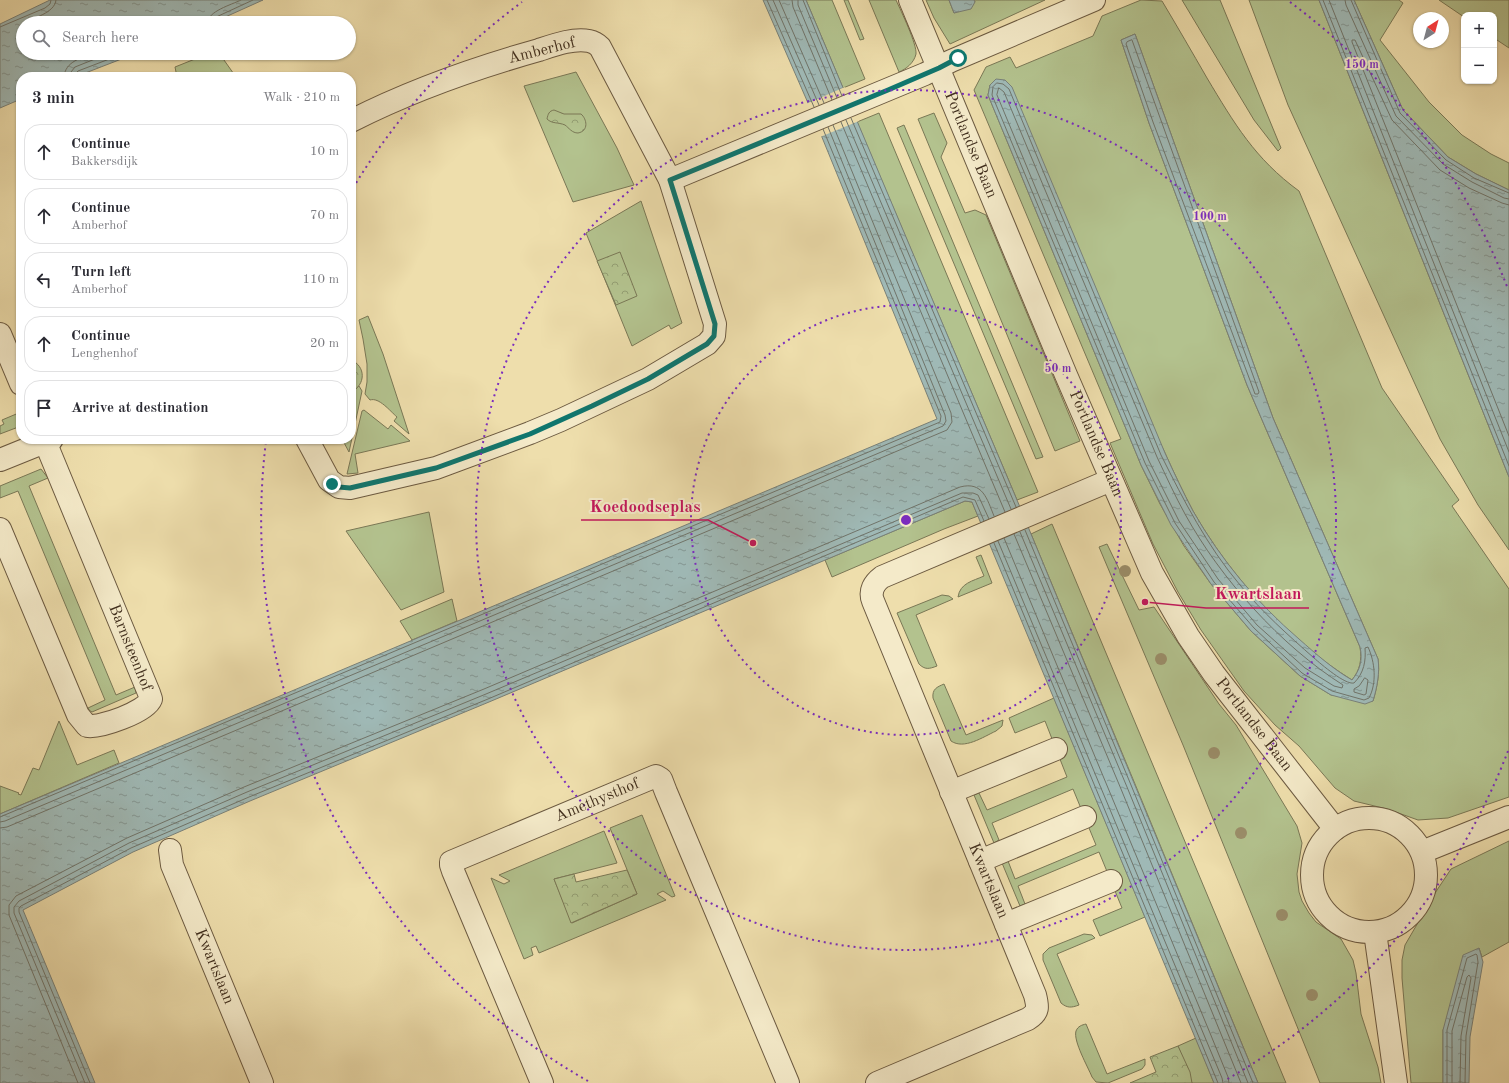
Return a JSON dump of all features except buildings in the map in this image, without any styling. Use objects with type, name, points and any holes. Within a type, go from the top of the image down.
[{"type":"street","name":"Portlandse Baan","points":[[910,0],[1111,480],[1152,573],[1188,636],[1227,693],[1335,829]]},
{"type":"street","points":[[670,180],[866,99],[1094,0]]},
{"type":"street","name":"Amberhof","points":[[309,444],[329,480],[339,487],[350,488],[423,471],[530,434],[561,420],[648,379],[711,341],[714,336],[715,324],[670,180],[600,47],[590,41],[566,42],[476,69],[439,82],[359,117]]},
{"type":"street","points":[[0,334],[16,372]]},
{"type":"street","name":"Barnsteenhof","points":[[0,460],[38,444]]},
{"type":"street","name":"Barnsteenhof","points":[[0,529],[78,715],[83,723],[87,726],[98,726],[114,721],[146,706],[151,699],[149,693],[49,444]]},
{"type":"street","name":"Kwartslaan","points":[[877,1083],[1028,1019],[1034,1015],[1037,1005],[1035,995],[872,600],[871,593],[876,582],[882,577],[1111,480]]},
{"type":"street","points":[[951,792],[1056,749]]},
{"type":"street","name":"Amethysthof","points":[[542,1083],[453,871],[451,862],[656,776],[660,779],[666,792],[788,1083]]},
{"type":"street","points":[[1422,852],[1509,817]]},
{"type":"street","points":[[980,861],[1085,818]]},
{"type":"street","points":[[1358,819],[1384,819],[1407,831],[1415,840],[1422,852],[1426,863],[1427,875],[1426,887],[1419,904],[1408,918],[1387,929],[1375,932],[1363,932],[1340,924],[1322,907],[1316,896],[1312,871],[1314,859],[1326,837],[1346,822],[1358,819]]},
{"type":"street","name":"Kwartslaan","points":[[170,850],[172,866],[262,1083]]},
{"type":"street","points":[[1006,924],[1111,881]]},
{"type":"street","points":[[1375,932],[1396,1083]]},
{"type":"green space","points":[[806,0],[832,0],[865,79],[843,88]]},
{"type":"green space","points":[[844,0],[848,0],[864,39],[860,40]]},
{"type":"green space","points":[[869,0],[896,0],[908,27],[916,49],[916,54],[909,65],[899,72]]},
{"type":"green space","points":[[926,0],[949,0],[954,13],[975,2],[974,0],[1045,0],[950,44],[934,18]]},
{"type":"green space","points":[[1141,0],[1162,1],[1236,125],[1270,166],[1299,191],[1382,388],[1459,500],[1452,506],[1509,589],[1509,797],[1448,818],[1418,820],[1387,809],[1354,801],[1335,788],[1299,746],[1275,725],[1244,691],[1201,630],[1178,592],[1153,544],[1110,443],[1121,439],[974,90],[986,67],[1010,57],[1016,68],[1093,36],[1102,16]],"holes":[[[1135,34],[1273,418],[1378,659],[1378,680],[1373,701],[1331,695],[1300,676],[1251,631],[1211,584],[1184,546],[1160,504],[1141,465],[988,95],[990,85],[1193,511],[1225,559],[1243,583],[1263,605],[1284,627],[1306,646],[1352,680],[1360,665],[1360,647],[1247,385],[1149,123],[1121,40]]]},
{"type":"green space","points":[[1182,0],[1220,0],[1281,148],[1278,151],[1254,120]]},
{"type":"green space","points":[[1249,0],[1319,0],[1509,477],[1509,550],[1478,505],[1440,439],[1288,105]]},
{"type":"green space","points":[[1354,0],[1399,0],[1403,3],[1380,40],[1429,102],[1462,135],[1491,154],[1509,163],[1509,190],[1476,174],[1448,157],[1403,110]]},
{"type":"green space","points":[[1439,0],[1509,0],[1509,48],[1497,40],[1497,12],[1461,12],[1461,15]]},
{"type":"green space","points":[[192,60],[224,60],[232,72],[176,72],[175,67]]},
{"type":"green space","points":[[576,72],[617,148],[634,185],[573,202],[524,86]]},
{"type":"green space","points":[[554,110],[564,114],[581,114],[586,122],[584,130],[576,133],[565,125],[549,121],[547,119],[548,114]]},
{"type":"green space","points":[[879,113],[1038,492],[1017,500],[857,122]]},
{"type":"green space","points":[[934,113],[947,143],[941,157],[965,213],[975,210],[986,215],[1080,441],[1055,451],[918,119]]},
{"type":"green space","points":[[904,125],[1043,457],[1036,459],[897,128]]},
{"type":"green space","points":[[641,201],[682,323],[671,329],[669,325],[632,346],[586,233]]},
{"type":"green space","points":[[620,252],[637,296],[616,305],[597,261]]},
{"type":"green space","points":[[368,316],[383,354],[409,434],[394,421],[397,417],[388,408],[381,402],[370,400],[365,394],[367,364],[359,320]]},
{"type":"green space","points":[[356,363],[362,371],[362,380],[356,389]]},
{"type":"green space","points":[[359,386],[362,391],[356,419],[356,388]]},
{"type":"green space","points":[[364,410],[388,429],[391,425],[410,441],[355,454],[358,473],[347,474],[354,444],[356,444],[356,436],[362,411]]},
{"type":"green space","points":[[16,414],[16,428],[0,434],[0,426],[4,424],[2,420]]},
{"type":"green space","points":[[345,444],[351,444],[349,452]]},
{"type":"green space","points":[[41,469],[48,478],[29,486],[116,695],[135,687],[136,693],[92,712],[88,708],[105,700],[18,491],[0,498],[0,486]]},
{"type":"green space","points":[[965,501],[972,502],[978,516],[832,577],[825,560]]},
{"type":"green space","points":[[429,512],[444,592],[401,610],[346,531]]},
{"type":"green space","points":[[1052,524],[1286,1083],[1258,1083],[1031,534]]},
{"type":"green space","points":[[1107,544],[1139,610],[1154,607],[1219,704],[1236,725],[1297,826],[1302,843],[1297,874],[1299,892],[1302,901],[1316,922],[1341,939],[1353,960],[1361,1014],[1378,1067],[1381,1083],[1320,1083],[1183,745],[1099,547]]},
{"type":"green space","points":[[981,555],[992,583],[958,597],[959,592],[964,586],[971,581],[984,576],[976,557]]},
{"type":"green space","points":[[942,595],[949,596],[953,599],[916,615],[937,666],[925,668],[919,664],[897,613]]},
{"type":"green space","points":[[452,599],[457,621],[412,640],[400,621]]},
{"type":"green space","points":[[944,684],[966,735],[1003,720],[1002,726],[996,731],[974,742],[962,744],[951,741],[933,698],[934,690]]},
{"type":"green space","points":[[1054,698],[1145,917],[1100,936],[1093,920],[1122,908],[1099,852],[1018,886],[1025,904],[1020,906],[1002,863],[1008,861],[1015,879],[1096,845],[1073,789],[992,823],[999,840],[994,843],[974,795],[979,793],[987,810],[1067,777],[1045,721],[1015,733],[1009,718]]},
{"type":"green space","points":[[59,721],[77,765],[114,750],[119,763],[0,814],[0,786],[21,795],[33,768],[39,770]]},
{"type":"green space","points":[[642,815],[675,896],[672,897],[663,891],[657,894],[666,900],[539,953],[536,946],[531,948],[533,955],[524,959],[491,878],[504,884],[510,881],[499,875],[604,831],[617,863],[554,879],[572,923],[637,894],[610,828]]},
{"type":"green space","points":[[1509,841],[1509,942],[1482,957],[1479,948],[1443,1030],[1443,1083],[1411,1083],[1402,978],[1402,960],[1405,945],[1451,869]]},
{"type":"green space","points":[[627,870],[637,894],[571,923],[554,879],[574,874],[576,882]]},
{"type":"green space","points":[[1084,934],[1092,935],[1095,938],[1057,954],[1079,1005],[1067,1007],[1061,1003],[1043,960],[1043,954],[1049,948]]},
{"type":"green space","points":[[1086,1024],[1107,1074],[1145,1059],[1145,1065],[1142,1069],[1108,1083],[1096,1082],[1081,1054],[1077,1041],[1076,1031],[1082,1025]]},
{"type":"green space","points":[[1196,1038],[1214,1083],[1192,1083],[1178,1046]]},
{"type":"green space","points":[[1178,1046],[1190,1072],[1192,1083],[1130,1083],[1156,1072],[1150,1057]]},
{"type":"water","points":[[50,0],[263,0],[228,16],[17,16]]},
{"type":"water","points":[[763,0],[806,0],[1017,500],[1258,1083],[1214,1083],[972,502],[965,501],[250,801],[133,852],[23,910],[95,1083],[0,1083],[0,814],[937,419],[808,103]]},
{"type":"water","points":[[949,0],[974,0],[975,2],[971,9],[954,13]]},
{"type":"water","points":[[1319,0],[1354,0],[1403,110],[1448,157],[1476,174],[1509,190],[1509,477]]},
{"type":"water","points":[[16,16],[16,60],[119,60],[88,72],[16,72],[16,101],[0,108],[0,24]]},
{"type":"water","points":[[1135,34],[1273,418],[1378,659],[1379,669],[1376,691],[1373,701],[1365,704],[1331,695],[1300,676],[1251,631],[1211,584],[1171,525],[1141,465],[988,95],[990,85],[996,79],[1005,80],[1012,87],[1165,453],[1189,504],[1215,547],[1254,596],[1269,611],[1318,656],[1352,680],[1360,665],[1360,647],[1247,385],[1149,123],[1121,40]]},
{"type":"water","points":[[1479,948],[1483,962],[1470,1037],[1469,1083],[1443,1083],[1443,1030],[1463,955]]},
{"type":"pier","points":[[845,87],[859,121],[820,137],[806,104]]},
{"type":"place","name":"Koedoodseplas","points":[[753,543]]},
{"type":"place","name":"Kwartslaan","points":[[1145,602]]},
{"type":"route","points":[[332,484],[339,487],[350,488],[436,468],[530,434],[648,379],[707,344],[714,336],[715,324],[670,180],[888,90],[958,58]]}]
